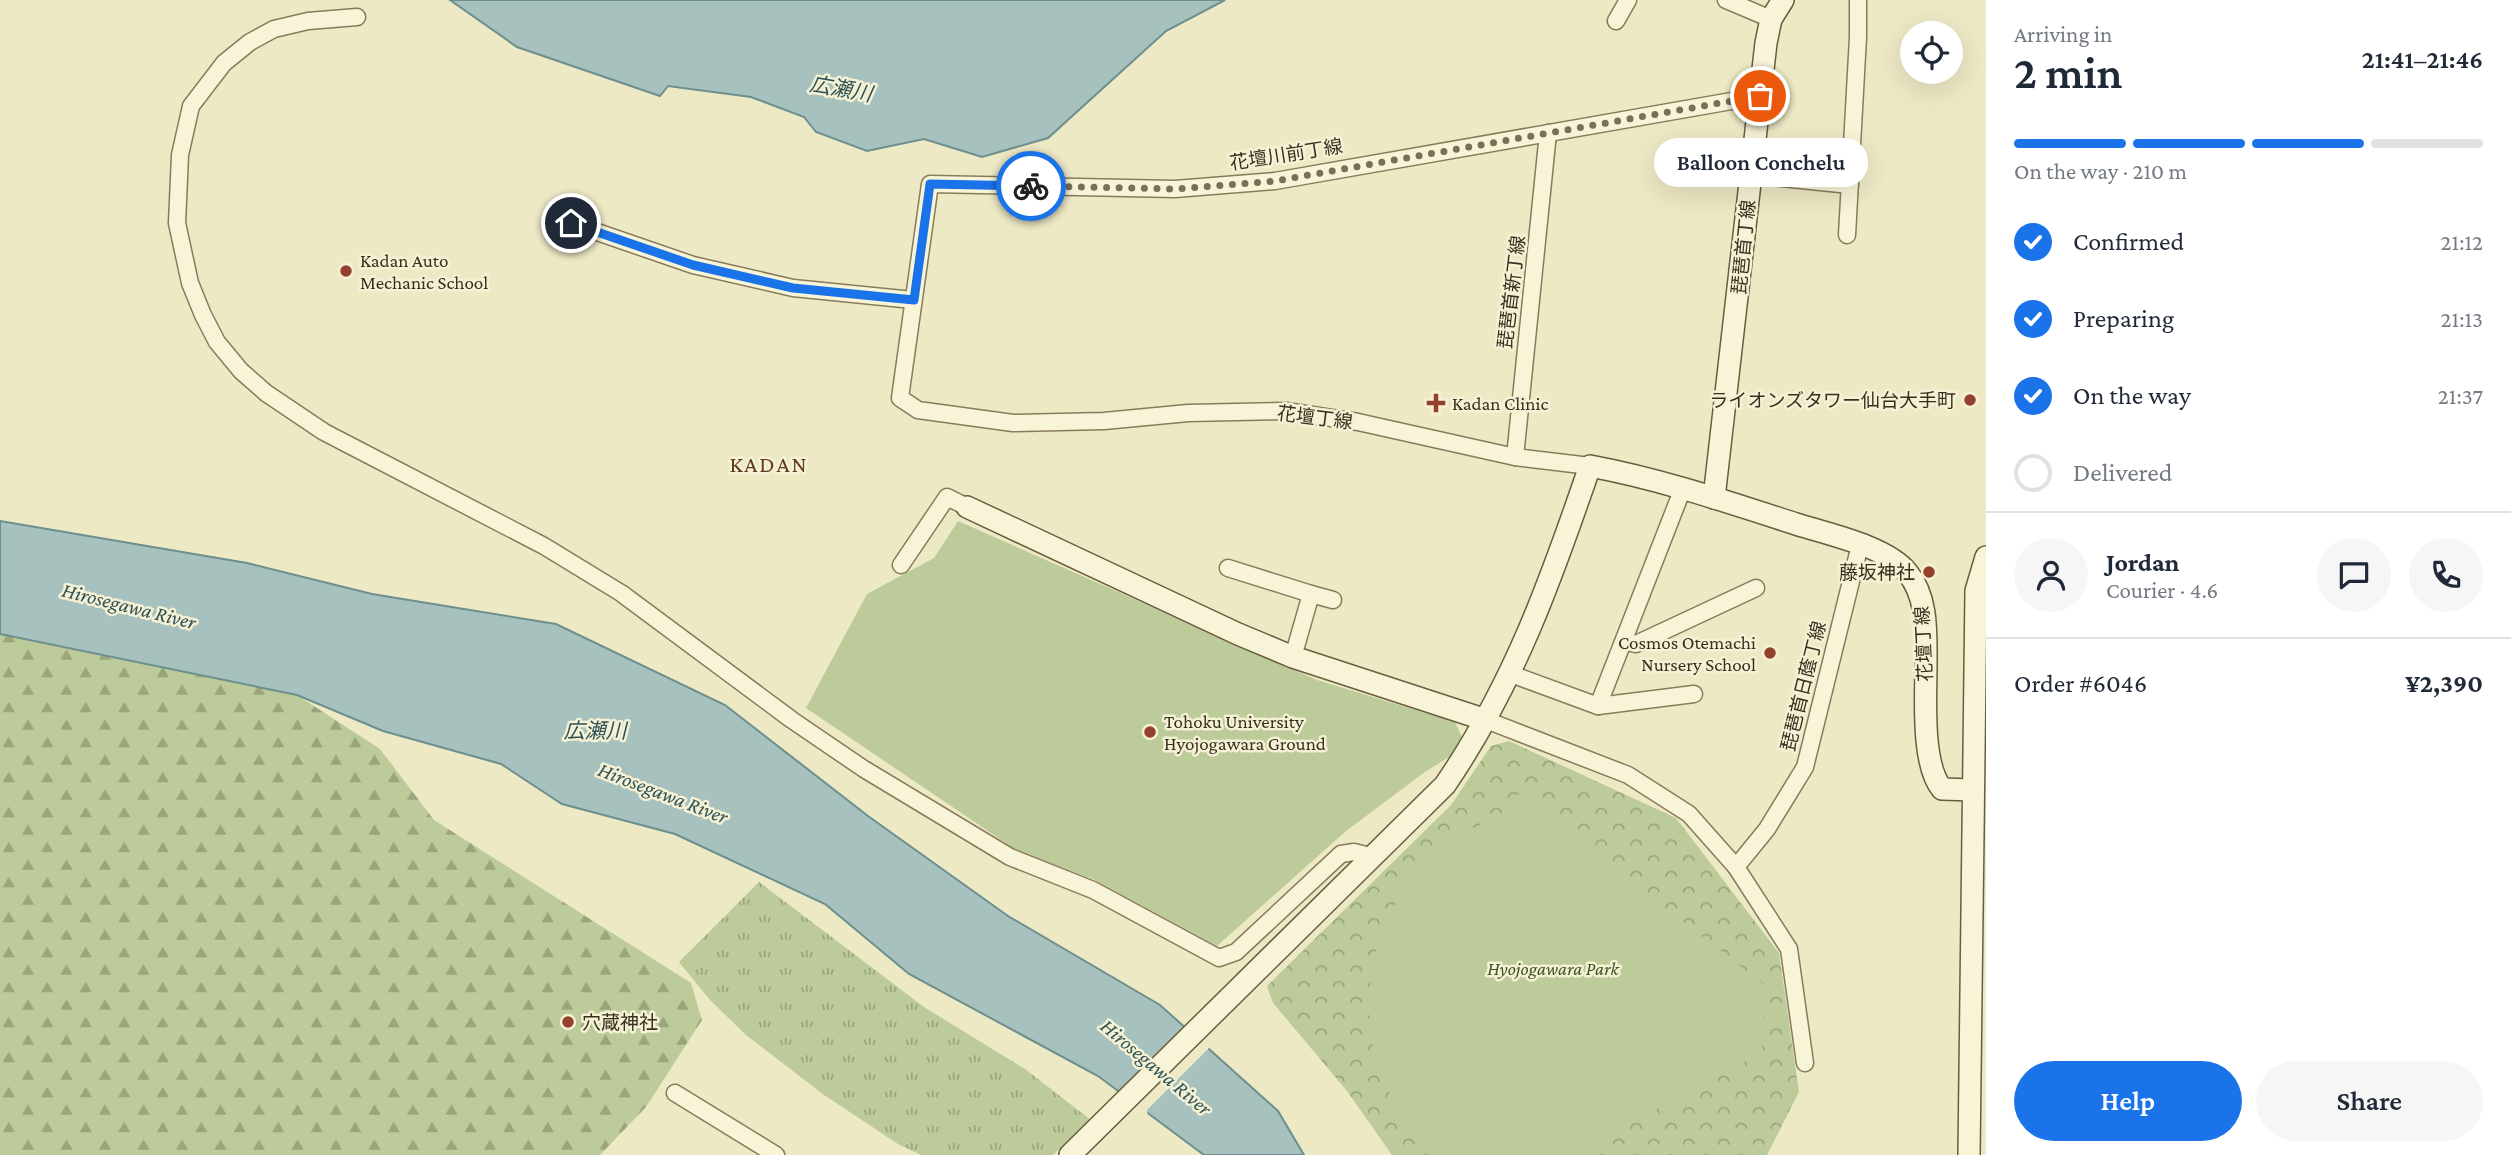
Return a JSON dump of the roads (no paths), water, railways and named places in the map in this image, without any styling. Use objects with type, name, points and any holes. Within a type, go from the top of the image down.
[{"type":"street","points":[[1615,20],[1628,0]]},
{"type":"street","points":[[1726,0],[1771,19]]},
{"type":"street","name":"琵琶首丁線","points":[[1714,498],[1766,43],[1771,19],[1783,0]]},
{"type":"street","points":[[1847,235],[1858,0]]},
{"type":"street","points":[[357,17],[308,21],[274,29],[250,42],[223,63],[191,106],[180,155],[177,190],[177,223],[182,253],[190,283],[218,342],[241,371],[266,393],[324,432],[544,546],[621,593],[792,720],[864,769],[1010,857],[1093,890],[1219,958],[1236,952],[1341,854],[1354,852],[1374,857]]},
{"type":"street","name":"花壇川前丁線","points":[[914,300],[930,184],[1175,189],[1275,181],[1760,96]]},
{"type":"street","name":"琵琶首新丁線","points":[[1515,457],[1548,133]]},
{"type":"street","points":[[1751,175],[1850,185]]},
{"type":"street","points":[[571,223],[693,265],[793,288],[914,300]]},
{"type":"street","name":"花壇丁線","points":[[914,300],[900,398],[918,410],[1013,423],[1104,421],[1188,413],[1286,411],[1371,425],[1515,457],[1626,472],[1860,545],[1889,557],[1906,569],[1917,585],[1923,604],[1926,629],[1926,729],[1932,770],[1942,789],[1973,790]]},
{"type":"street","points":[[1070,1155],[1445,785],[1511,674],[1553,572],[1590,466]]},
{"type":"street","points":[[1598,706],[1683,488]]},
{"type":"street","points":[[901,565],[947,498],[1293,657],[1486,720],[1628,775],[1689,814],[1736,867],[1788,950],[1805,1063]]},
{"type":"street","name":"琵琶首日蔭丁線","points":[[1736,867],[1767,829],[1805,767],[1860,545]]},
{"type":"street","points":[[1969,1155],[1976,591],[1986,557]]},
{"type":"street","points":[[1228,568],[1333,600]]},
{"type":"street","points":[[1623,641],[1636,644],[1756,588]]},
{"type":"street","points":[[1293,657],[1311,594]]},
{"type":"street","points":[[1511,674],[1598,706],[1694,694]]},
{"type":"street","points":[[675,1093],[776,1155]]},
{"type":"water","name":"広瀬川","points":[[450,0],[1225,0],[1166,31],[1048,138],[982,157],[924,139],[867,151],[816,132],[804,117],[751,97],[668,86],[660,96],[517,47]]},
{"type":"water","name":"広瀬川","points":[[0,521],[247,563],[372,594],[556,624],[725,705],[868,816],[1008,916],[1160,1005],[1278,1111],[1304,1155],[1204,1155],[1098,1076],[909,974],[825,904],[675,834],[562,804],[501,764],[383,731],[297,695],[0,634]]},
{"type":"place","name":"Balloon Conchelu","points":[[1760,96]]},
{"type":"place","name":"Kadan Auto Mechanic School","points":[[346,271]]},
{"type":"place","name":"ライオンズタワー仙台大手町","points":[[1970,400]]},
{"type":"place","name":"Kadan Clinic","points":[[1436,403]]},
{"type":"place","name":"藤坂神社","points":[[1929,572]]},
{"type":"place","name":"Cosmos Otemachi Nursery School","points":[[1770,653]]},
{"type":"place","name":"Tohoku University Hyojogawara Ground","points":[[1150,732]]},
{"type":"place","name":"穴蔵神社","points":[[568,1022]]},
{"type":"district","name":"KADAN","points":[[769,464]]},
{"type":"water label","name":"Hirosegawa River","points":[[129,606]]},
{"type":"water label","name":"Hirosegawa River","points":[[663,793]]},
{"type":"water label","name":"Hirosegawa River","points":[[1156,1067]]},
{"type":"park label","name":"Hyojogawara Park","points":[[1553,968]]}]
